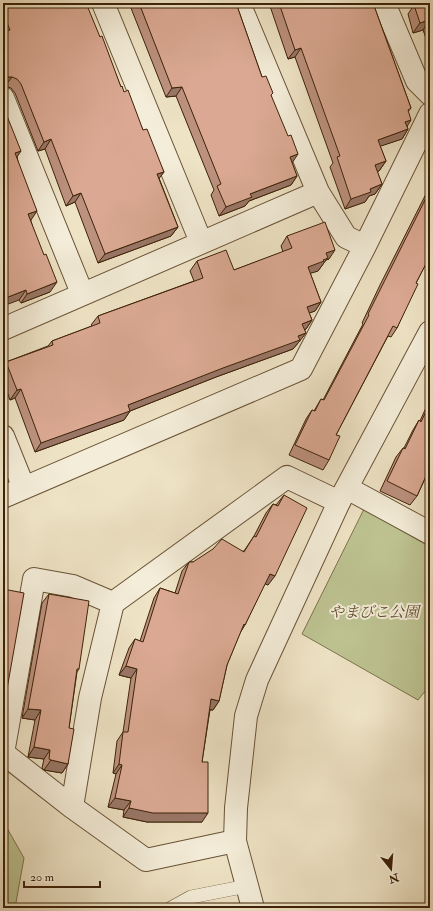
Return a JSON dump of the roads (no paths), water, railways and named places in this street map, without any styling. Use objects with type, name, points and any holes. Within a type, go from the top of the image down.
[{"type":"street","points":[[103,3],[201,242]]},
{"type":"street","points":[[239,3],[318,192],[346,237],[365,246]]},
{"type":"street","points":[[384,3],[417,81],[430,94]]},
{"type":"street","points":[[3,98],[82,293]]},
{"type":"street","points":[[3,497],[301,369],[365,246],[430,114]]},
{"type":"street","points":[[3,328],[318,192]]},
{"type":"street","points":[[253,908],[235,841],[236,808],[246,716],[257,680],[343,495],[430,332]]},
{"type":"street","points":[[3,436],[24,488]]},
{"type":"street","points":[[72,807],[90,698],[113,603],[287,476],[428,527]]},
{"type":"street","points":[[113,603],[73,586],[34,579],[3,753],[72,807],[146,860],[235,841]]},
{"type":"lane","points":[[170,908],[191,897],[247,886]]},
{"type":"park label","name":"やまびこ公園","points":[[374,612]]}]
